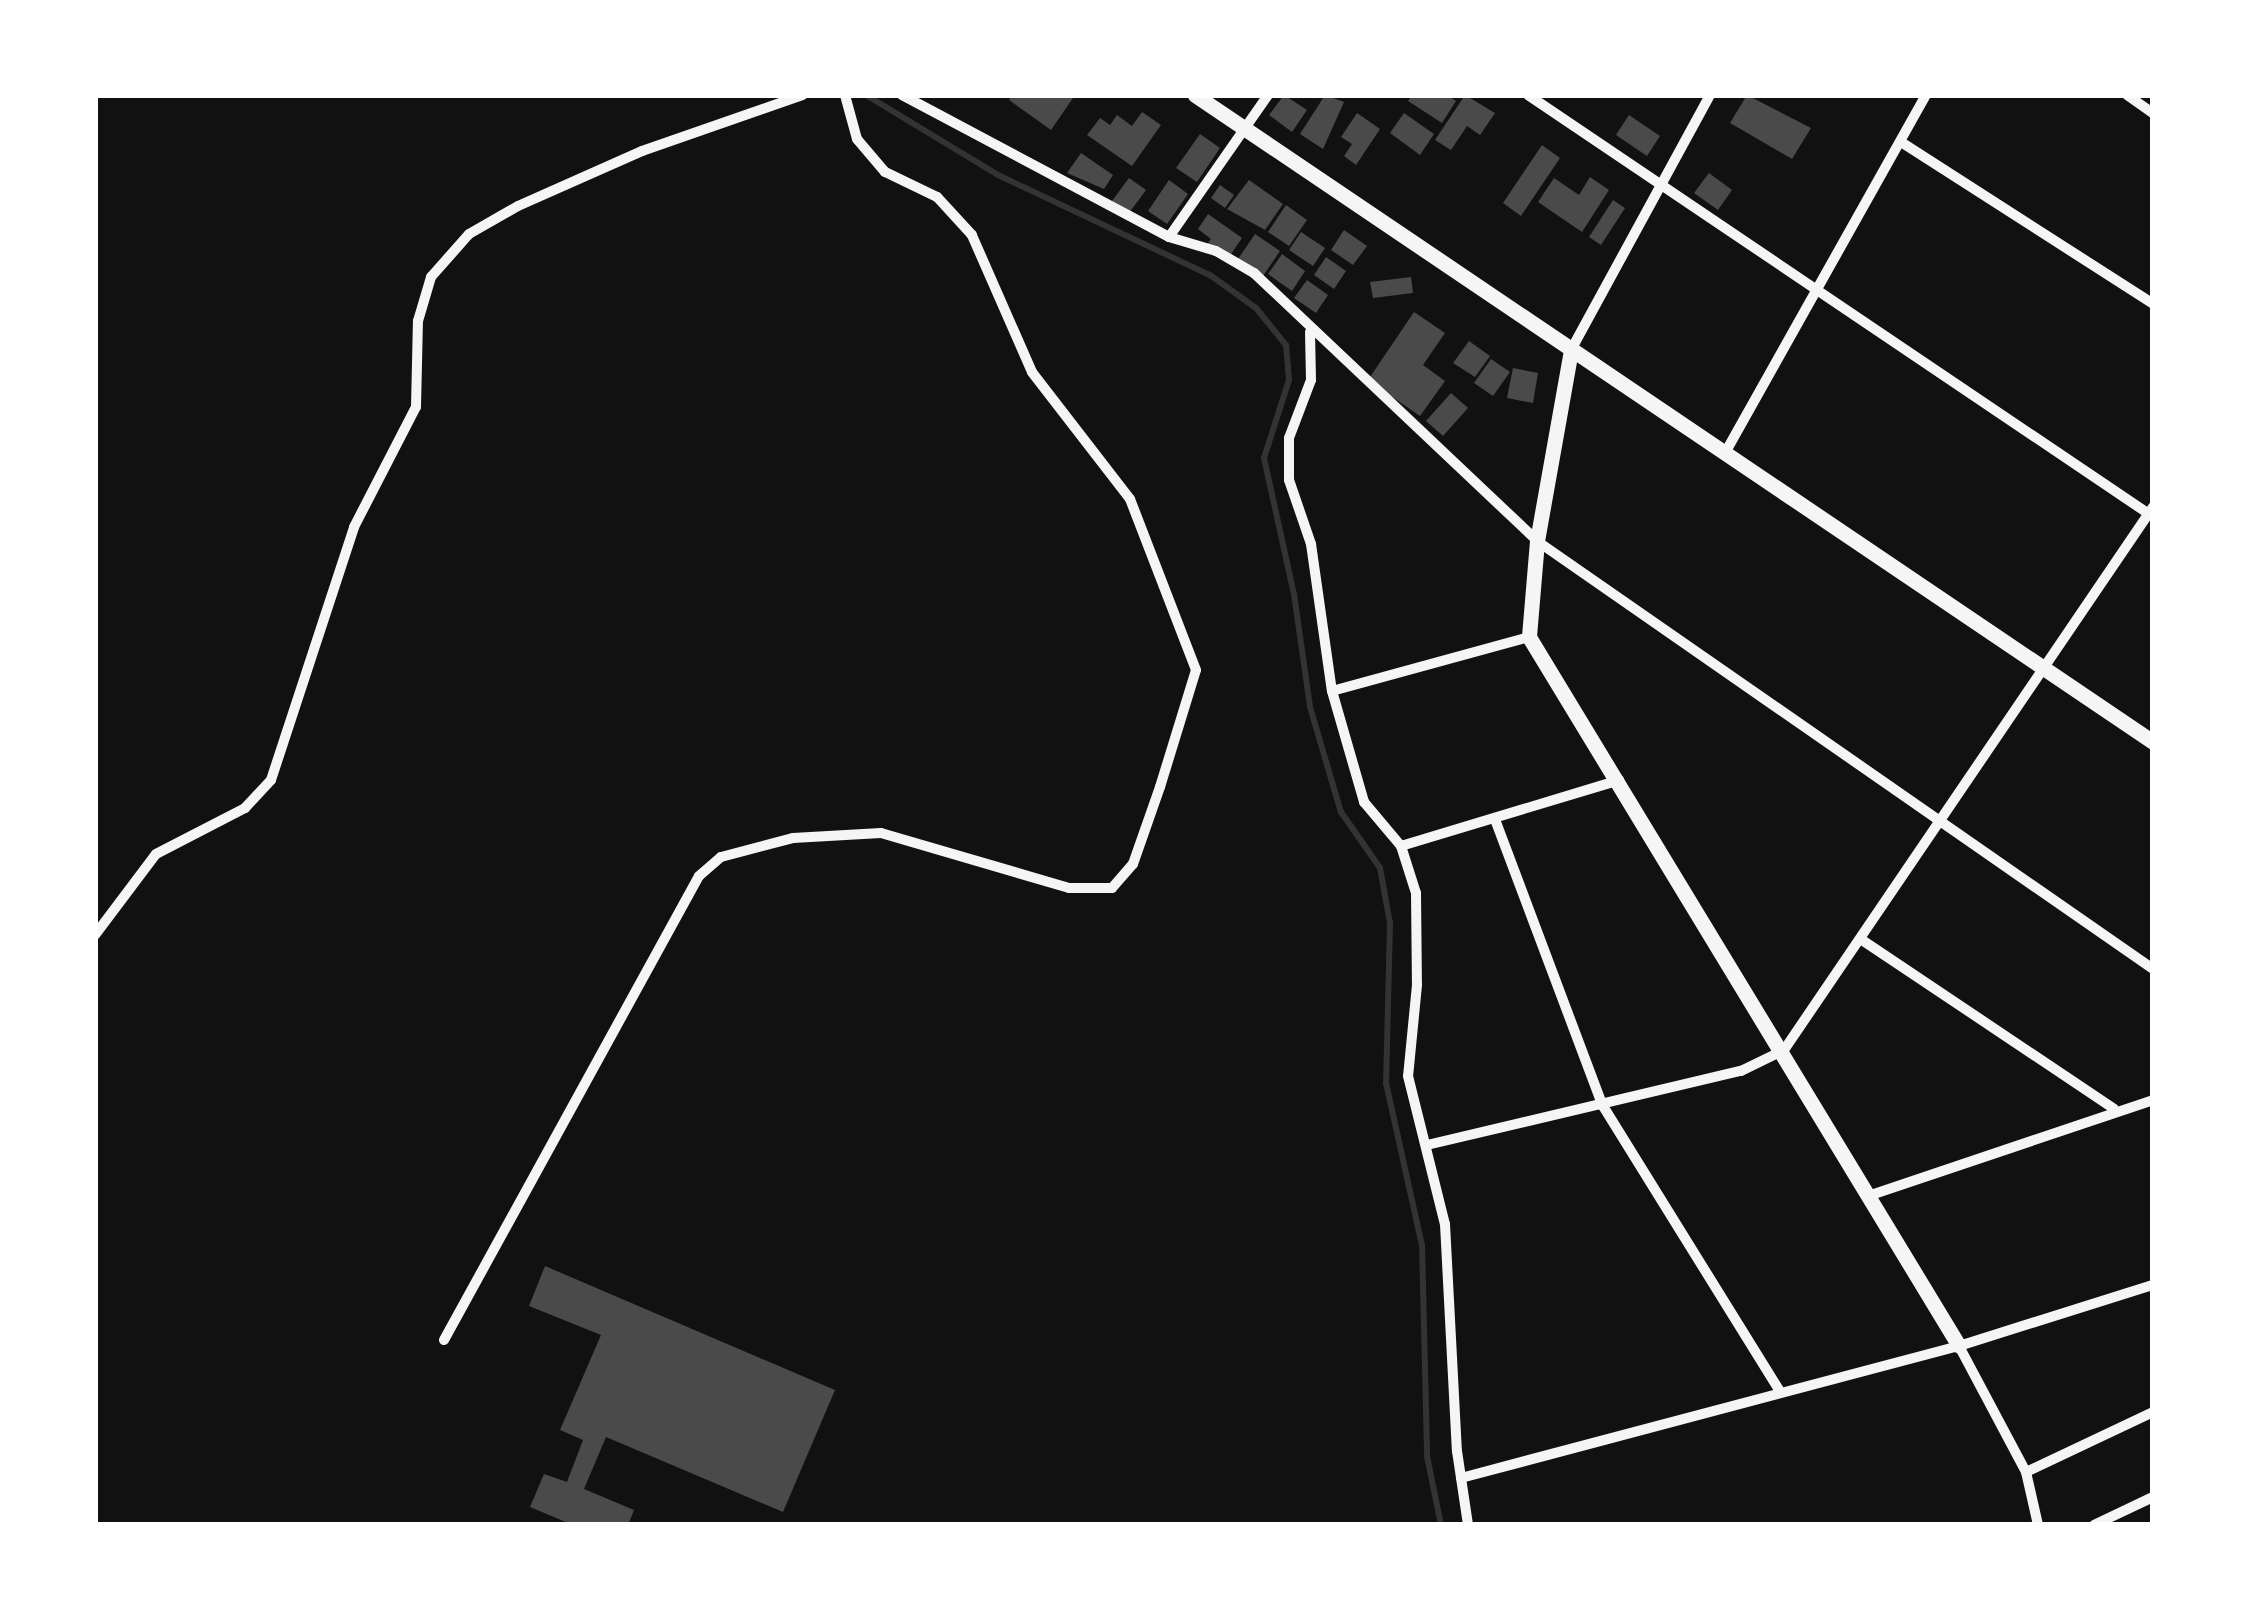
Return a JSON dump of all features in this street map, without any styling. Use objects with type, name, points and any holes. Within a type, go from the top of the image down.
[{"type":"street","points":[[95,935],[156,854],[245,808],[271,780],[354,526],[416,408],[418,321],[432,277],[469,234],[518,206],[642,151],[803,95]]},
{"type":"street","points":[[444,1340],[698,876],[721,858],[793,838],[881,833],[1069,888],[1112,888],[1133,864],[1160,786],[1196,670],[1130,500],[1032,372],[972,234],[936,196],[884,172],[857,139],[845,95]]},
{"type":"street","points":[[902,95],[1169,238],[1216,251],[1254,273],[1310,332],[1538,541],[1939,826],[2153,970]]},
{"type":"street","points":[[1195,95],[2153,742]]},
{"type":"street","points":[[1169,238],[1268,95]]},
{"type":"street","points":[[1427,1145],[1741,1072],[1784,1050],[2151,512],[1528,95]]},
{"type":"street","points":[[1710,95],[1571,350],[1538,541],[1528,637],[1784,1050],[1958,1346],[2026,1472],[2038,1525]]},
{"type":"street","points":[[1725,453],[1926,95]]},
{"type":"street","points":[[2127,95],[2153,114]]},
{"type":"street","points":[[1901,142],[2153,304]]},
{"type":"street","points":[[1310,332],[1312,380],[1289,438],[1289,480],[1311,544],[1332,691],[1364,802],[1401,846],[1416,893],[1417,985],[1408,1076],[1445,1224],[1461,1478],[1468,1525]]},
{"type":"street","points":[[1332,691],[1528,637]]},
{"type":"street","points":[[1401,846],[1496,822],[1619,780]]},
{"type":"street","points":[[1496,822],[1603,1106],[1780,1391]]},
{"type":"street","points":[[1862,940],[2114,1109]]},
{"type":"street","points":[[1871,1196],[2114,1109],[2153,1100]]},
{"type":"street","points":[[1461,1478],[1958,1346],[2153,1285]]},
{"type":"street","points":[[2026,1472],[2153,1412]]},
{"type":"street","points":[[2094,1525],[2153,1497]]},
{"type":"building","points":[[1012,95],[1075,95],[1051,130],[1009,100]]},
{"type":"building","points":[[1284,95],[1307,110],[1292,132],[1269,115]]},
{"type":"building","points":[[1325,95],[1344,102],[1323,149],[1300,134]]},
{"type":"building","points":[[1412,95],[1447,95],[1456,101],[1442,123],[1408,101]]},
{"type":"building","points":[[1465,95],[1495,113],[1480,135],[1467,126],[1451,150],[1435,140]]},
{"type":"building","points":[[1747,95],[1811,128],[1792,159],[1730,123]]},
{"type":"building","points":[[1142,112],[1161,125],[1132,166],[1087,135],[1100,118],[1110,125],[1117,115],[1132,126]]},
{"type":"building","points":[[1357,113],[1380,129],[1356,165],[1344,156],[1352,144],[1341,137]]},
{"type":"building","points":[[1404,113],[1434,134],[1420,155],[1390,133]]},
{"type":"building","points":[[1629,115],[1660,136],[1647,156],[1616,135]]},
{"type":"building","points":[[1200,134],[1220,148],[1197,182],[1176,168]]},
{"type":"building","points":[[1542,145],[1560,158],[1521,216],[1503,203]]},
{"type":"building","points":[[1081,153],[1113,175],[1104,189],[1067,173]]},
{"type":"building","points":[[1709,173],[1732,190],[1718,210],[1694,193]]},
{"type":"building","points":[[1590,177],[1609,190],[1582,232],[1538,202],[1554,178],[1579,195]]},
{"type":"building","points":[[1129,178],[1146,190],[1129,213],[1112,201]]},
{"type":"building","points":[[1169,180],[1188,194],[1167,224],[1148,211]]},
{"type":"building","points":[[1249,180],[1283,204],[1265,230],[1227,209]]},
{"type":"building","points":[[1220,185],[1234,195],[1225,208],[1211,198]]},
{"type":"building","points":[[1613,200],[1625,208],[1601,245],[1589,237]]},
{"type":"building","points":[[1286,205],[1307,220],[1289,246],[1268,232]]},
{"type":"building","points":[[1208,214],[1242,238],[1227,260],[1206,246],[1211,239],[1198,229]]},
{"type":"building","points":[[1344,230],[1367,246],[1353,265],[1331,250]]},
{"type":"building","points":[[1301,232],[1325,248],[1313,266],[1289,250]]},
{"type":"building","points":[[1255,234],[1280,251],[1263,276],[1238,259]]},
{"type":"building","points":[[1282,254],[1305,271],[1292,291],[1268,274]]},
{"type":"building","points":[[1326,257],[1346,271],[1334,289],[1314,275]]},
{"type":"building","points":[[1411,277],[1413,293],[1373,298],[1370,282]]},
{"type":"building","points":[[1307,280],[1328,295],[1316,313],[1294,298]]},
{"type":"building","points":[[1414,312],[1445,333],[1423,365],[1445,381],[1420,416],[1368,380]]},
{"type":"building","points":[[1469,341],[1490,356],[1475,377],[1453,363]]},
{"type":"building","points":[[1491,359],[1510,372],[1493,396],[1474,383]]},
{"type":"building","points":[[1513,368],[1538,373],[1533,403],[1507,398]]},
{"type":"building","points":[[1451,393],[1468,408],[1443,436],[1426,421]]},
{"type":"building","points":[[545,1266],[835,1390],[783,1512],[606,1437],[584,1489],[634,1510],[628,1525],[573,1525],[530,1507],[544,1474],[567,1482],[583,1440],[560,1430],[601,1335],[529,1306]]},
{"type":"waterway","points":[[866,95],[998,175],[1210,275],[1256,308],[1286,345],[1289,380],[1264,458],[1294,594],[1310,707],[1341,812],[1380,868],[1390,923],[1386,1083],[1422,1245],[1427,1456],[1441,1525]]}]
